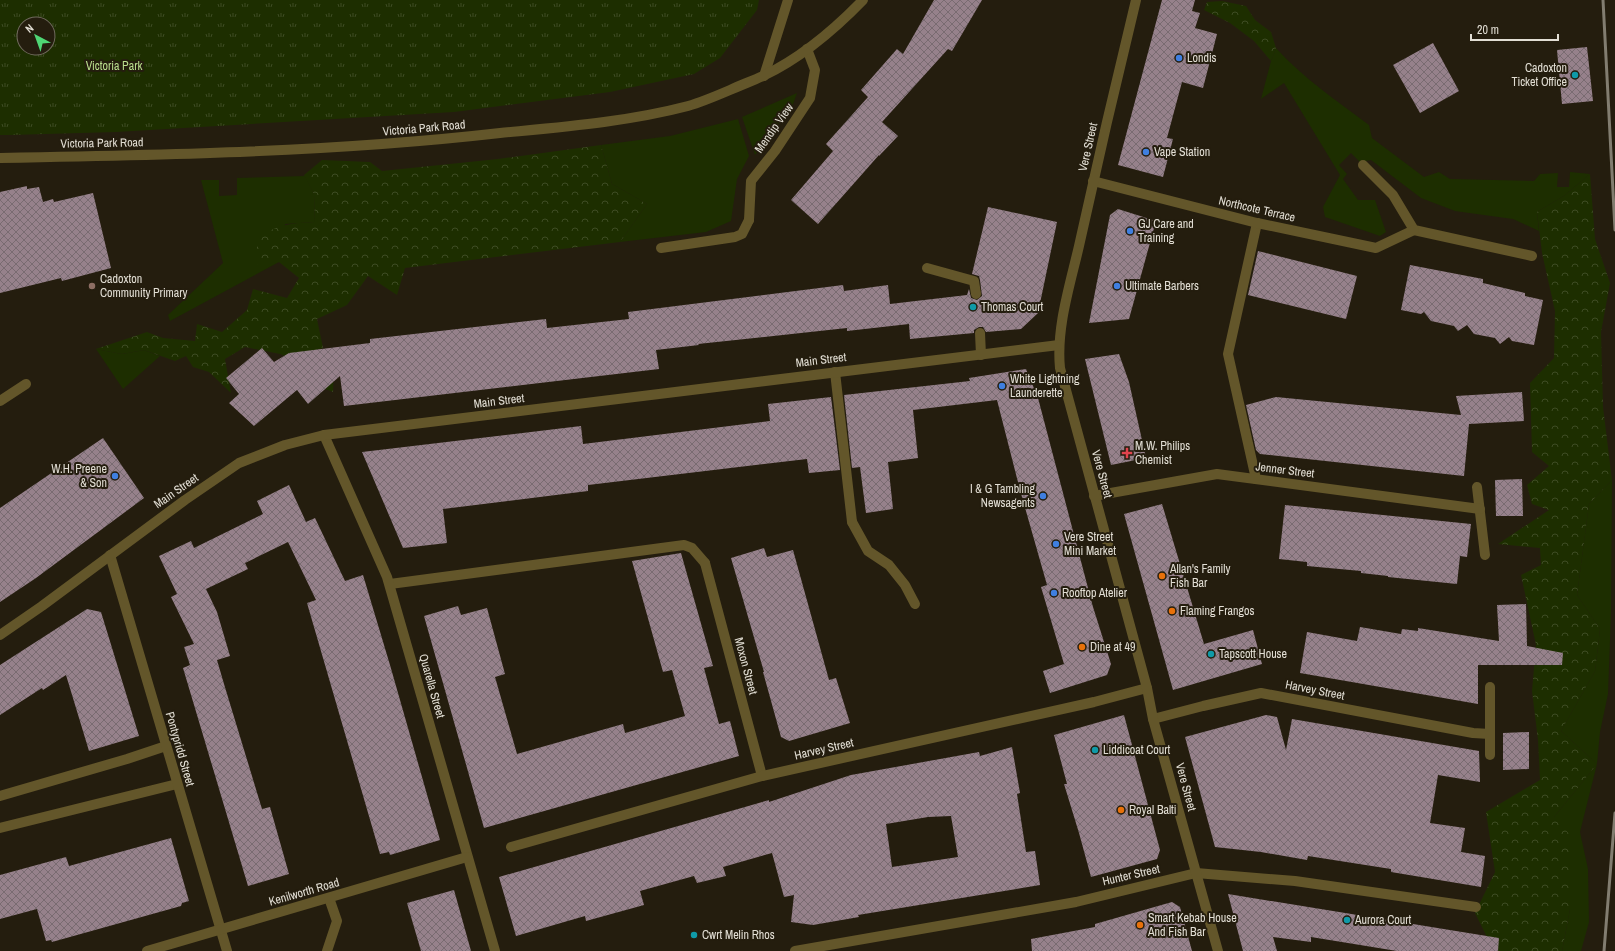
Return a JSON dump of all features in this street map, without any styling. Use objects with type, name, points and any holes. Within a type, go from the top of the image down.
[{"type":"street","points":[[764,76],[788,0]]},
{"type":"street","name":"Victoria Park Road","points":[[0,158],[254,152],[388,145],[598,122],[688,106],[764,76],[808,49],[825,36],[864,0]]},
{"type":"street","name":"Vere Street","points":[[1136,0],[1093,181],[1064,315],[1059,345],[1060,368],[1147,688],[1153,719],[1218,951]]},
{"type":"street","name":"Mendip View","points":[[661,248],[735,237],[742,234],[749,220],[751,181],[775,151],[810,98],[815,70],[808,49]]},
{"type":"street","points":[[1363,165],[1393,195],[1414,230],[1532,256]]},
{"type":"street","name":"Northcote Terrace","points":[[1093,181],[1257,223],[1376,248],[1414,230]]},
{"type":"street","points":[[1256,479],[1228,354],[1257,223]]},
{"type":"street","points":[[927,268],[974,281],[976,294]]},
{"type":"street","points":[[980,333],[981,354]]},
{"type":"street","name":"Main Street","points":[[0,635],[238,463],[285,445],[324,435],[466,419],[1059,345]]},
{"type":"street","points":[[835,372],[852,522],[868,551],[889,565],[905,585],[916,604]]},
{"type":"street","points":[[0,401],[26,384]]},
{"type":"street","name":"Quarella Street","points":[[324,435],[390,584],[494,951]]},
{"type":"street","name":"Jenner Street","points":[[1094,496],[1217,474],[1477,508]]},
{"type":"street","points":[[1478,487],[1477,508],[1485,554]]},
{"type":"street","name":"Moxon Street","points":[[390,584],[684,545],[692,548],[704,563],[762,776]]},
{"type":"street","name":"Pontypridd Street","points":[[110,555],[227,951]]},
{"type":"street","points":[[1490,687],[1490,755]]},
{"type":"street","name":"Harvey Street","points":[[511,847],[762,776],[1094,702],[1147,688]]},
{"type":"street","name":"Harvey Street","points":[[1153,719],[1261,693],[1473,733],[1490,734]]},
{"type":"street","points":[[0,796],[166,746]]},
{"type":"street","points":[[0,828],[177,784]]},
{"type":"street","name":"Kenilworth Road","points":[[147,951],[220,931],[467,857]]},
{"type":"street","name":"Hunter Street","points":[[795,951],[1076,902],[1196,873],[1295,881],[1476,907]]},
{"type":"street","points":[[327,951],[337,921],[329,898]]},
{"type":"green space","name":"Victoria Park","points":[[0,0],[759,0],[757,10],[720,58],[694,74],[610,92],[454,112],[116,132],[0,135]]},
{"type":"green space","points":[[1222,1],[1246,6],[1255,20],[1271,32],[1276,48],[1271,61],[1254,41],[1230,23],[1204,10],[1207,2]]},
{"type":"green space","points":[[1276,48],[1309,79],[1369,125],[1372,138],[1424,177],[1439,172],[1450,179],[1534,181],[1540,174],[1558,173],[1557,187],[1569,187],[1570,172],[1590,174],[1564,196],[1537,212],[1539,231],[1513,219],[1455,211],[1421,198],[1371,160],[1360,162],[1351,153],[1339,165],[1347,174],[1343,179],[1358,200],[1375,200],[1386,232],[1380,236],[1325,217],[1323,207],[1340,175],[1284,83],[1261,99]]},
{"type":"green space","points":[[797,93],[792,107],[755,155],[742,117]]},
{"type":"green space","points":[[738,119],[749,156],[737,179],[731,221],[706,232],[620,242],[647,204],[612,184],[601,145],[670,136]]},
{"type":"green space","points":[[601,145],[612,184],[647,204],[620,242],[405,268],[397,295],[368,276],[347,305],[317,319],[323,348],[313,351],[334,367],[333,392],[311,383],[308,365],[280,354],[245,347],[225,359],[231,393],[209,372],[193,367],[186,356],[175,361],[144,350],[122,354],[96,349],[147,332],[163,338],[195,341],[197,324],[222,332],[247,310],[253,289],[287,298],[299,278],[279,262],[258,265],[256,249],[260,239],[273,229],[290,224],[315,222],[314,194],[304,175],[322,160],[370,162],[382,171],[498,159]]},
{"type":"green space","points":[[1590,174],[1595,239],[1610,283],[1601,332],[1603,407],[1612,480],[1589,504],[1577,595],[1600,629],[1595,671],[1561,731],[1597,764],[1554,817],[1570,835],[1570,909],[1562,951],[1484,951],[1488,939],[1475,913],[1495,872],[1486,812],[1540,780],[1538,740],[1532,691],[1536,645],[1521,575],[1541,565],[1540,548],[1498,544],[1549,510],[1532,504],[1527,485],[1549,466],[1532,452],[1530,383],[1554,358],[1555,311],[1542,253],[1537,212],[1564,196]]},
{"type":"green space","points":[[305,176],[314,194],[315,222],[285,224],[279,262],[170,321],[168,315],[223,263],[201,180],[219,180],[219,196],[237,195],[237,178]]},
{"type":"green space","points":[[96,349],[122,354],[144,350],[160,356],[123,389]]},
{"type":"green space","points":[[1612,480],[1611,613],[1608,694],[1600,732],[1597,764],[1561,731],[1595,671],[1600,629],[1577,595],[1589,504]]},
{"type":"green space","points":[[1597,764],[1580,832],[1588,869],[1589,922],[1581,951],[1562,951],[1570,909],[1554,817]]},
{"type":"building","points":[[934,0],[982,0],[952,51],[948,49],[882,122],[898,136],[879,155],[818,224],[791,200],[833,151],[826,144],[868,97],[861,90],[897,49],[903,54]]},
{"type":"building","points":[[1162,0],[1195,0],[1192,11],[1200,13],[1195,28],[1217,34],[1203,88],[1182,82],[1167,138],[1173,139],[1163,177],[1118,165]]},
{"type":"building","points":[[1433,43],[1459,91],[1420,113],[1393,65]]},
{"type":"building","name":"Cadoxton Ticket Office","points":[[1587,47],[1593,101],[1562,104],[1557,50]]},
{"type":"building","points":[[27,186],[27,189],[39,187],[43,202],[53,199],[54,202],[93,193],[111,268],[62,281],[61,278],[0,293],[0,192]]},
{"type":"building","points":[[988,207],[1057,222],[1038,313],[1021,329],[986,332],[983,327],[979,327],[974,330],[974,333],[910,339],[909,324],[847,331],[847,328],[698,344],[699,345],[656,350],[659,369],[344,406],[340,376],[308,404],[297,390],[254,426],[229,403],[239,394],[226,378],[262,348],[274,362],[289,353],[370,343],[370,339],[546,319],[547,328],[629,319],[628,312],[843,285],[844,291],[888,285],[890,304],[967,295],[969,289],[971,298],[977,300],[982,296],[980,280],[979,276],[972,274]]},
{"type":"building","points":[[1118,209],[1156,221],[1129,319],[1089,323],[1110,215]]},
{"type":"building","points":[[1258,251],[1357,276],[1346,319],[1248,295]]},
{"type":"building","points":[[1410,265],[1483,279],[1483,283],[1525,293],[1525,296],[1543,300],[1534,345],[1512,341],[1509,337],[1500,344],[1495,338],[1474,334],[1467,325],[1458,331],[1454,326],[1431,321],[1424,312],[1421,314],[1401,310]]},
{"type":"building","points":[[1119,354],[1129,382],[1146,458],[1111,465],[1085,359]]},
{"type":"building","points":[[1026,369],[1038,398],[1093,607],[1111,664],[1107,675],[1050,693],[1043,671],[1064,664],[1041,587],[1047,585],[1020,490],[997,400],[913,410],[918,458],[888,462],[893,509],[866,513],[860,467],[852,468],[844,395],[970,381],[969,378]]},
{"type":"building","points":[[1522,392],[1524,421],[1469,424],[1464,476],[1260,454],[1256,450],[1246,405],[1276,397],[1461,415],[1456,396]]},
{"type":"building","points":[[831,397],[840,470],[809,473],[807,459],[588,485],[588,491],[443,509],[447,543],[403,548],[362,452],[581,426],[583,444],[770,421],[768,404]]},
{"type":"building","points":[[103,438],[144,498],[36,578],[0,602],[0,508]]},
{"type":"building","points":[[1522,479],[1523,516],[1496,516],[1495,480]]},
{"type":"building","points":[[289,485],[306,522],[315,518],[345,581],[363,575],[440,840],[390,855],[389,852],[380,854],[307,603],[316,600],[288,542],[245,563],[248,569],[206,589],[217,612],[230,656],[217,660],[262,809],[270,807],[289,874],[248,886],[183,668],[190,665],[184,647],[194,644],[171,597],[177,594],[159,556],[191,541],[194,548],[263,514],[257,501]]},
{"type":"building","points":[[1162,504],[1204,644],[1253,630],[1262,664],[1173,690],[1124,514]]},
{"type":"building","points":[[1285,505],[1471,524],[1467,557],[1460,556],[1457,584],[1388,577],[1361,573],[1361,571],[1307,566],[1307,562],[1279,559]]},
{"type":"building","points":[[764,548],[767,557],[793,550],[829,680],[836,678],[850,723],[789,741],[781,737],[731,558]]},
{"type":"building","points":[[681,553],[713,666],[704,668],[719,724],[730,721],[739,756],[484,828],[424,616],[458,606],[461,615],[487,608],[505,674],[495,677],[517,754],[623,724],[625,733],[685,716],[672,670],[663,672],[632,561]]},
{"type":"building","points":[[1526,604],[1527,646],[1563,653],[1562,665],[1478,665],[1478,704],[1300,673],[1307,632],[1357,641],[1360,627],[1401,634],[1402,629],[1418,631],[1418,628],[1499,641],[1497,605]]},
{"type":"building","points":[[87,609],[101,612],[139,736],[89,751],[66,675],[43,690],[42,688],[0,715],[0,665]]},
{"type":"building","points":[[1124,715],[1160,850],[1157,859],[1091,877],[1064,784],[1067,784],[1054,735]]},
{"type":"building","points":[[1266,715],[1277,717],[1286,750],[1292,719],[1479,751],[1480,782],[1438,775],[1430,823],[1465,828],[1461,852],[1485,856],[1481,887],[1391,872],[1391,869],[1308,856],[1307,860],[1261,852],[1215,847],[1185,737]]},
{"type":"building","points":[[1529,732],[1529,769],[1503,770],[1503,733]]},
{"type":"building","points":[[1012,747],[1020,793],[1017,794],[1026,852],[1035,851],[1040,885],[858,915],[859,917],[813,925],[791,922],[794,895],[784,897],[772,853],[723,867],[726,876],[697,883],[694,876],[640,891],[644,905],[586,921],[585,916],[516,936],[499,877],[769,800],[769,802],[851,775],[979,752],[980,756]],"holes":[[[951,816],[958,857],[892,867],[886,824],[928,817]]]},
{"type":"building","points":[[171,838],[189,901],[182,903],[181,906],[52,942],[51,940],[46,941],[37,909],[0,919],[0,875],[66,857],[69,866]]},
{"type":"building","points":[[454,890],[471,951],[421,951],[407,903]]},
{"type":"building","points":[[1228,894],[1499,938],[1498,951],[1397,951],[1311,937],[1311,942],[1273,937],[1277,951],[1243,951]]},
{"type":"building","points":[[1172,902],[1180,907],[1192,951],[1032,951],[1031,939],[1095,927],[1095,924]]},
{"type":"railway","points":[[1603,0],[1615,230]]},
{"type":"railway","points":[[1604,951],[1615,813]]},
{"type":"place","name":"Londis","points":[[1179,58]]},
{"type":"place","name":"Cadoxton Ticket Office","points":[[1575,75]]},
{"type":"place","name":"Vape Station","points":[[1146,152]]},
{"type":"place","name":"GJ Care and Training","points":[[1130,231]]},
{"type":"place","name":"Cadoxton Community Primary","points":[[92,286]]},
{"type":"place","name":"Ultimate Barbers","points":[[1117,286]]},
{"type":"place","name":"Thomas Court","points":[[973,307]]},
{"type":"place","name":"White Lightning Launderette","points":[[1002,386]]},
{"type":"place","name":"M.W. Philips Chemist","points":[[1127,453]]},
{"type":"place","name":"W.H. Preene & Son","points":[[115,476]]},
{"type":"place","name":"I & G Tambling Newsagents","points":[[1043,496]]},
{"type":"place","name":"Vere Street Mini Market","points":[[1056,544]]},
{"type":"place","name":"Allan's Family Fish Bar","points":[[1162,576]]},
{"type":"place","name":"Rooftop Atelier","points":[[1054,593]]},
{"type":"place","name":"Flaming Frangos","points":[[1172,611]]},
{"type":"place","name":"Dine at 49","points":[[1082,647]]},
{"type":"place","name":"Tapscott House","points":[[1211,654]]},
{"type":"place","name":"Liddicoat Court","points":[[1095,750]]},
{"type":"place","name":"Royal Balti","points":[[1121,810]]},
{"type":"place","name":"Aurora Court","points":[[1347,920]]},
{"type":"place","name":"Smart Kebab House And Fish Bar","points":[[1140,925]]},
{"type":"place","name":"Cwrt Melin Rhos","points":[[694,935]]}]
